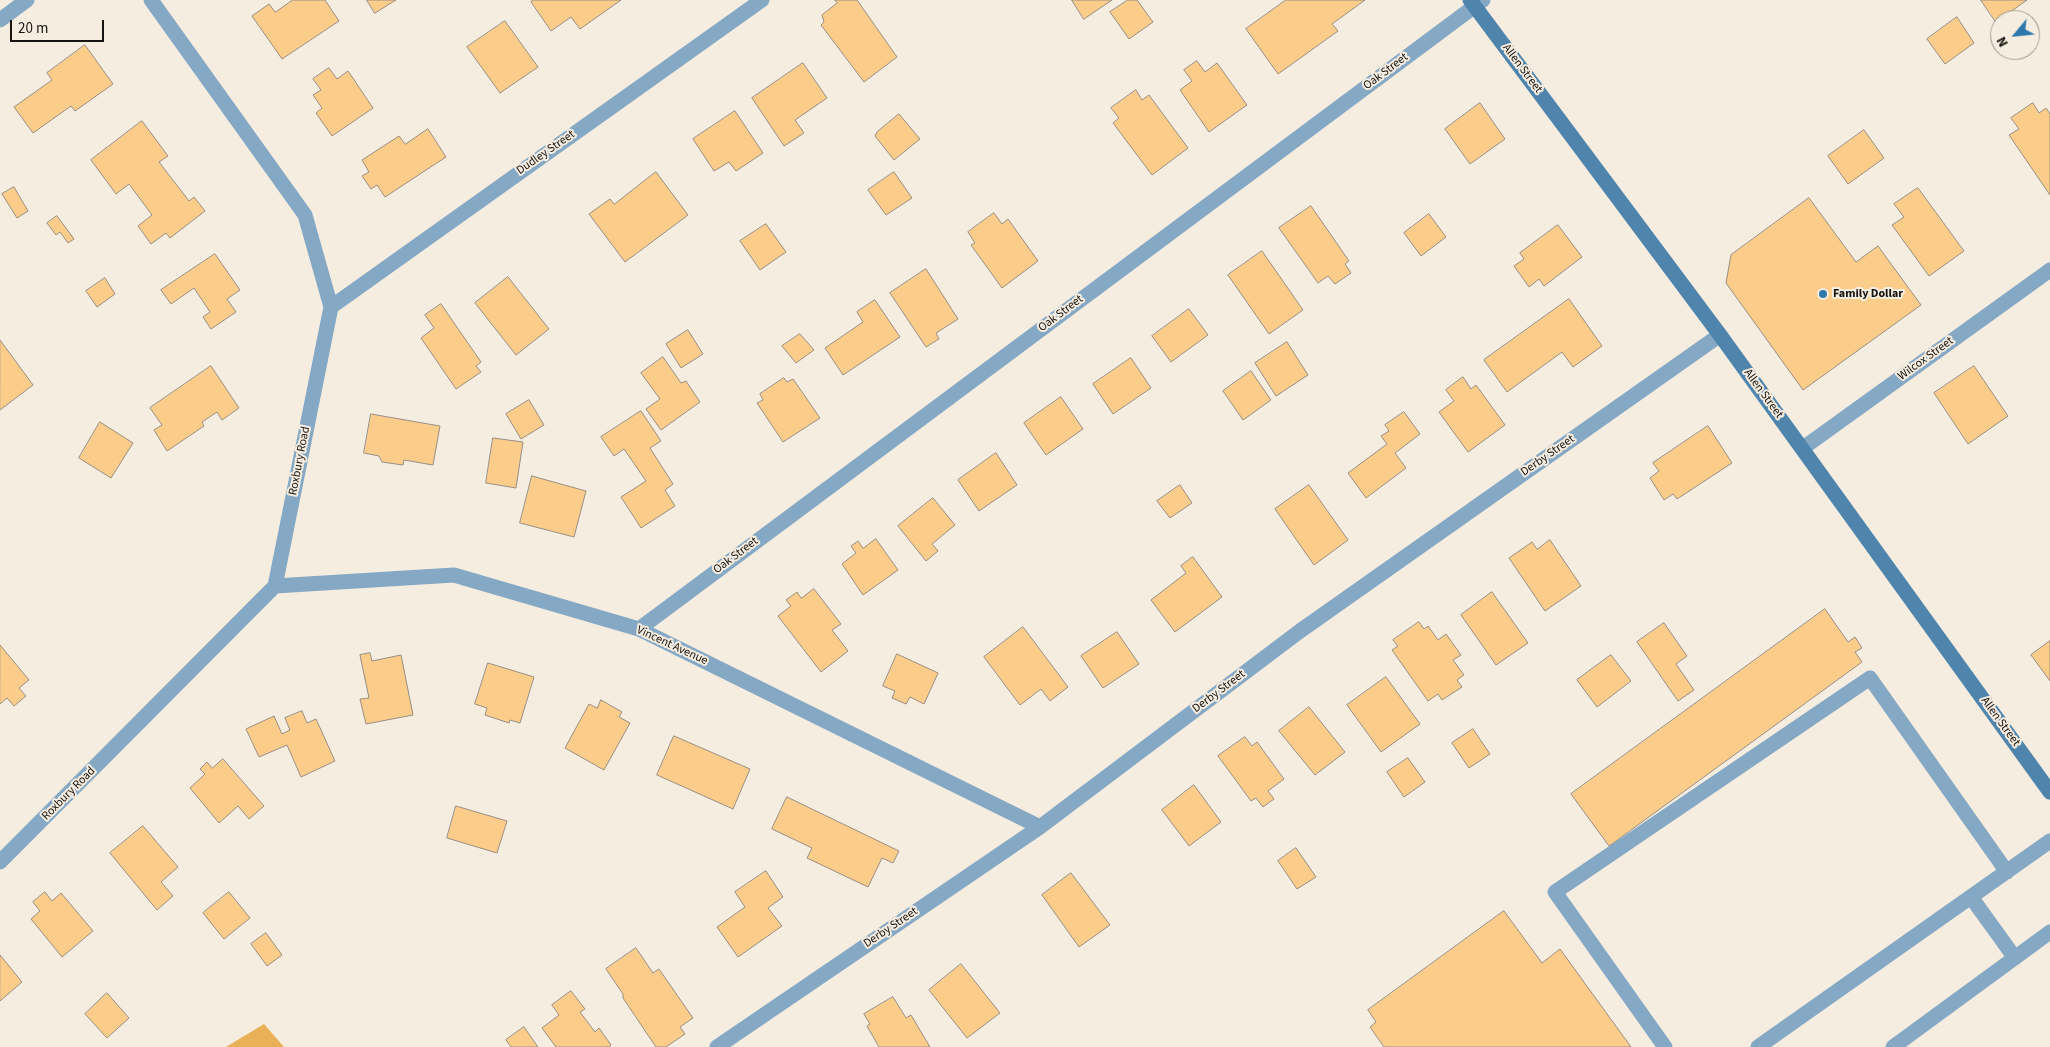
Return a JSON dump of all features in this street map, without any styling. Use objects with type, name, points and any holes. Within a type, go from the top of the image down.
[{"type":"street","points":[[0,20],[27,0]]},
{"type":"street","name":"Roxbury Road","points":[[0,862],[275,586],[331,307],[305,215],[151,0]]},
{"type":"street","name":"Dudley Street","points":[[331,307],[762,0]]},
{"type":"street","name":"Allen Street","points":[[1476,2],[1803,448],[2050,792]]},
{"type":"street","name":"Oak Street","points":[[639,629],[1476,2]]},
{"type":"street","name":"Wilcox Street","points":[[1803,448],[2050,270]]},
{"type":"street","name":"Derby Street","points":[[717,1047],[1040,827],[1300,630],[1720,335]]},
{"type":"street","name":"Vincent Avenue","points":[[275,586],[454,575],[639,629],[1040,827]]},
{"type":"street","points":[[1665,1047],[1555,892],[1870,678],[2007,872]]},
{"type":"street","points":[[1758,1047],[2050,841]]},
{"type":"street","points":[[1971,897],[2015,958]]},
{"type":"street","points":[[1893,1047],[2050,932]]},
{"type":"shaded area","points":[[264,1024],[284,1047],[226,1047]]},
{"type":"building","points":[[293,0],[325,0],[339,21],[282,59],[252,16],[269,4],[275,12]]},
{"type":"building","points":[[367,0],[396,0],[375,13]]},
{"type":"building","points":[[534,0],[621,0],[580,29],[571,17],[551,31],[531,2]]},
{"type":"building","points":[[835,0],[857,0],[897,57],[864,82],[821,25],[824,22],[822,15],[837,3]]},
{"type":"building","points":[[1072,0],[1112,0],[1084,19]]},
{"type":"building","points":[[1128,0],[1137,0],[1153,22],[1129,39],[1110,12]]},
{"type":"building","points":[[1286,0],[1365,0],[1332,24],[1338,31],[1278,74],[1246,29]]},
{"type":"building","points":[[1981,0],[2027,0],[2013,10],[1990,10],[1990,13]]},
{"type":"building","points":[[1957,17],[1974,43],[1945,64],[1927,39]]},
{"type":"building","points":[[505,21],[538,67],[500,93],[467,47]]},
{"type":"building","points":[[85,45],[113,84],[75,111],[71,106],[33,133],[14,107],[52,80],[47,73]]},
{"type":"building","points":[[1197,61],[1205,72],[1217,63],[1247,105],[1209,132],[1180,90],[1192,81],[1184,70]]},
{"type":"building","points":[[803,63],[827,98],[795,120],[804,133],[784,146],[752,98]]},
{"type":"building","points":[[329,68],[337,79],[348,71],[373,108],[332,136],[316,113],[322,108],[313,95],[321,90],[313,79]]},
{"type":"building","points":[[1136,90],[1142,100],[1149,95],[1188,148],[1152,175],[1113,123],[1119,118],[1111,108]]},
{"type":"building","points":[[1480,103],[1505,139],[1470,164],[1445,129]]},
{"type":"building","points":[[2033,103],[2039,113],[2046,108],[2050,114],[2050,195],[2009,135],[2019,129],[2011,118]]},
{"type":"building","points":[[735,111],[763,153],[736,171],[729,162],[714,171],[693,139]]},
{"type":"building","points":[[899,114],[920,139],[894,160],[875,136],[877,132]]},
{"type":"building","points":[[142,121],[168,156],[159,162],[189,201],[194,197],[205,211],[170,238],[166,233],[151,244],[138,226],[152,215],[129,184],[116,194],[91,160]]},
{"type":"building","points":[[428,129],[446,157],[385,197],[377,185],[371,189],[362,176],[369,172],[362,160],[399,136],[405,144]]},
{"type":"building","points":[[1864,130],[1884,158],[1848,184],[1828,156]]},
{"type":"building","points":[[656,172],[688,215],[625,262],[589,214],[610,199],[614,204]]},
{"type":"building","points":[[894,172],[912,198],[886,215],[868,190]]},
{"type":"building","points":[[14,187],[28,211],[17,218],[2,194]]},
{"type":"building","points":[[1918,188],[1964,251],[1929,276],[1892,225],[1904,217],[1894,204]]},
{"type":"building","name":"Family Dollar","points":[[1809,198],[1856,262],[1878,246],[1921,305],[1803,390],[1726,283],[1731,255]]},
{"type":"building","points":[[1311,206],[1349,261],[1345,264],[1351,273],[1335,284],[1328,276],[1318,283],[1279,228]]},
{"type":"building","points":[[994,213],[1002,224],[1008,219],[1038,261],[1002,288],[971,245],[975,243],[968,232]]},
{"type":"building","points":[[1429,214],[1446,237],[1421,256],[1404,233]]},
{"type":"building","points":[[57,216],[74,239],[68,243],[60,232],[56,235],[47,223]]},
{"type":"building","points":[[766,224],[786,252],[760,270],[740,241]]},
{"type":"building","points":[[1558,225],[1582,257],[1544,286],[1539,279],[1529,287],[1514,266],[1524,259],[1520,253]]},
{"type":"building","points":[[1262,251],[1303,310],[1269,334],[1228,275]]},
{"type":"building","points":[[215,254],[240,290],[227,299],[236,312],[211,329],[203,317],[210,312],[194,288],[171,304],[161,290]]},
{"type":"building","points":[[926,269],[958,319],[936,333],[939,339],[926,347],[890,293]]},
{"type":"building","points":[[508,277],[549,329],[516,355],[475,303]]},
{"type":"building","points":[[105,278],[115,294],[97,307],[86,291]]},
{"type":"building","points":[[1569,299],[1602,346],[1573,367],[1562,352],[1507,392],[1484,360]]},
{"type":"building","points":[[875,300],[900,337],[843,375],[825,348],[863,322],[857,312]]},
{"type":"building","points":[[441,304],[481,362],[476,366],[481,372],[456,389],[421,338],[434,328],[425,315]]},
{"type":"building","points":[[1189,309],[1208,335],[1171,362],[1152,336]]},
{"type":"building","points":[[688,330],[703,354],[681,368],[666,344]]},
{"type":"building","points":[[800,334],[814,350],[796,363],[782,346]]},
{"type":"building","points":[[0,340],[33,385],[0,410]]},
{"type":"building","points":[[1287,342],[1308,375],[1276,396],[1255,363]]},
{"type":"building","points":[[663,357],[681,383],[686,381],[700,402],[661,430],[646,409],[660,399],[641,373]]},
{"type":"building","points":[[1131,358],[1151,388],[1113,414],[1093,384]]},
{"type":"building","points":[[211,366],[239,408],[222,420],[217,412],[202,422],[204,426],[167,451],[154,430],[162,425],[150,408]]},
{"type":"building","points":[[1974,366],[2008,416],[1968,444],[1934,393]]},
{"type":"building","points":[[1251,371],[1271,400],[1243,420],[1223,391]]},
{"type":"building","points":[[1463,377],[1471,389],[1476,385],[1505,425],[1468,452],[1439,412],[1454,401],[1446,390]]},
{"type":"building","points":[[784,378],[787,382],[793,379],[820,418],[783,442],[757,403],[763,400],[760,394]]},
{"type":"building","points":[[1061,397],[1083,429],[1046,455],[1024,423]]},
{"type":"building","points":[[529,400],[544,425],[521,439],[506,414]]},
{"type":"building","points":[[641,411],[661,441],[650,448],[673,484],[665,490],[675,506],[641,528],[621,497],[646,481],[624,449],[614,456],[601,437]]},
{"type":"building","points":[[1404,412],[1420,434],[1395,453],[1406,468],[1366,498],[1348,473],[1387,444],[1381,436],[1389,431],[1385,425]]},
{"type":"building","points":[[371,414],[440,426],[433,465],[404,460],[403,465],[382,462],[379,456],[364,453]]},
{"type":"building","points":[[100,422],[133,443],[111,478],[79,458]]},
{"type":"building","points":[[1708,426],[1732,463],[1677,499],[1673,494],[1664,500],[1650,478],[1659,471],[1653,463]]},
{"type":"building","points":[[493,438],[523,442],[516,488],[486,483]]},
{"type":"building","points":[[996,453],[1017,485],[979,511],[958,480]]},
{"type":"building","points":[[532,476],[586,491],[574,537],[520,523]]},
{"type":"building","points":[[1180,485],[1192,503],[1170,518],[1157,501]]},
{"type":"building","points":[[1309,485],[1348,540],[1314,565],[1275,509]]},
{"type":"building","points":[[933,498],[955,525],[932,544],[938,551],[926,561],[898,526]]},
{"type":"building","points":[[876,539],[898,570],[863,595],[842,564],[856,553],[851,546],[858,541],[863,548]]},
{"type":"building","points":[[1550,540],[1581,586],[1545,611],[1509,558],[1532,542],[1537,549]]},
{"type":"building","points":[[1193,557],[1222,597],[1175,632],[1151,600],[1186,573],[1181,566]]},
{"type":"building","points":[[814,589],[841,624],[832,630],[848,651],[821,672],[778,616],[791,606],[786,600],[797,592],[801,598]]},
{"type":"building","points":[[1492,592],[1528,643],[1496,665],[1461,615]]},
{"type":"building","points":[[1825,609],[1848,642],[1855,637],[1862,648],[1855,652],[1862,662],[1609,846],[1571,794]]},
{"type":"building","points":[[1419,622],[1424,629],[1428,626],[1438,640],[1446,634],[1461,655],[1453,660],[1464,675],[1457,680],[1462,687],[1442,700],[1438,694],[1428,701],[1392,650],[1398,646],[1393,640]]},
{"type":"building","points":[[1664,623],[1687,656],[1676,664],[1694,690],[1678,701],[1637,642]]},
{"type":"building","points":[[1023,627],[1068,687],[1050,701],[1041,689],[1020,705],[984,657]]},
{"type":"building","points":[[1117,632],[1139,664],[1103,688],[1081,656]]},
{"type":"building","points":[[2050,641],[2050,681],[2031,655]]},
{"type":"building","points":[[0,645],[29,680],[19,688],[26,696],[14,706],[7,698],[0,704]]},
{"type":"building","points":[[370,653],[372,661],[401,655],[413,715],[366,724],[360,699],[369,698],[360,655]]},
{"type":"building","points":[[897,654],[938,673],[924,704],[910,697],[906,704],[892,698],[895,691],[883,686]]},
{"type":"building","points":[[1611,655],[1631,681],[1597,707],[1577,680]]},
{"type":"building","points":[[488,663],[534,677],[520,723],[510,720],[509,723],[485,715],[487,708],[475,704]]},
{"type":"building","points":[[1386,677],[1420,724],[1381,752],[1347,705]]},
{"type":"building","points":[[601,700],[622,712],[619,717],[630,723],[604,770],[565,748],[589,704],[597,708]]},
{"type":"building","points":[[1309,707],[1345,752],[1315,775],[1279,731]]},
{"type":"building","points":[[302,711],[307,723],[316,719],[335,761],[301,777],[287,745],[259,757],[246,729],[274,716],[282,734],[290,730],[285,718]]},
{"type":"building","points":[[1473,729],[1490,754],[1469,768],[1452,743]]},
{"type":"building","points":[[674,736],[750,769],[733,809],[657,775]]},
{"type":"building","points":[[1245,737],[1252,746],[1257,742],[1284,779],[1268,791],[1274,799],[1263,807],[1256,798],[1251,801],[1218,756]]},
{"type":"building","points":[[1408,758],[1425,782],[1404,797],[1387,772]]},
{"type":"building","points":[[223,759],[264,806],[249,819],[238,806],[219,823],[190,788],[205,774],[200,769],[207,762],[212,768]]},
{"type":"building","points":[[1194,785],[1221,822],[1189,846],[1162,810]]},
{"type":"building","points":[[787,797],[899,851],[893,863],[882,858],[868,887],[807,858],[812,848],[772,829]]},
{"type":"building","points":[[456,806],[507,821],[497,853],[447,838]]},
{"type":"building","points":[[143,826],[178,867],[161,882],[173,896],[157,910],[110,853]]},
{"type":"building","points":[[1296,848],[1316,877],[1297,889],[1278,861]]},
{"type":"building","points":[[766,871],[783,897],[768,908],[782,926],[738,957],[717,927],[745,907],[735,892]]},
{"type":"building","points":[[1071,873],[1110,925],[1079,947],[1042,895]]},
{"type":"building","points":[[45,892],[52,901],[61,893],[93,931],[62,957],[31,919],[40,911],[33,902]]},
{"type":"building","points":[[229,892],[250,918],[224,939],[203,913]]},
{"type":"building","points":[[1504,911],[1542,963],[1560,949],[1631,1047],[1384,1047],[1370,1027],[1376,1022],[1368,1010]]},
{"type":"building","points":[[266,933],[282,955],[267,966],[251,944]]},
{"type":"building","points":[[636,948],[653,973],[659,969],[693,1018],[680,1027],[685,1034],[666,1047],[656,1047],[606,969]]},
{"type":"building","points":[[0,955],[22,982],[0,1001]]},
{"type":"building","points":[[961,964],[1000,1013],[967,1038],[929,990]]},
{"type":"building","points":[[571,991],[585,1009],[580,1012],[595,1032],[599,1028],[611,1045],[609,1047],[556,1047],[542,1028],[559,1015],[552,1005]]},
{"type":"building","points":[[107,993],[129,1018],[107,1038],[85,1014]]},
{"type":"building","points":[[893,997],[906,1018],[911,1015],[930,1047],[879,1047],[867,1026],[870,1024],[864,1014]]},
{"type":"building","points":[[524,1027],[538,1047],[511,1047],[506,1040]]},
{"type":"place","name":"Family Dollar","points":[[1823,294]]}]
